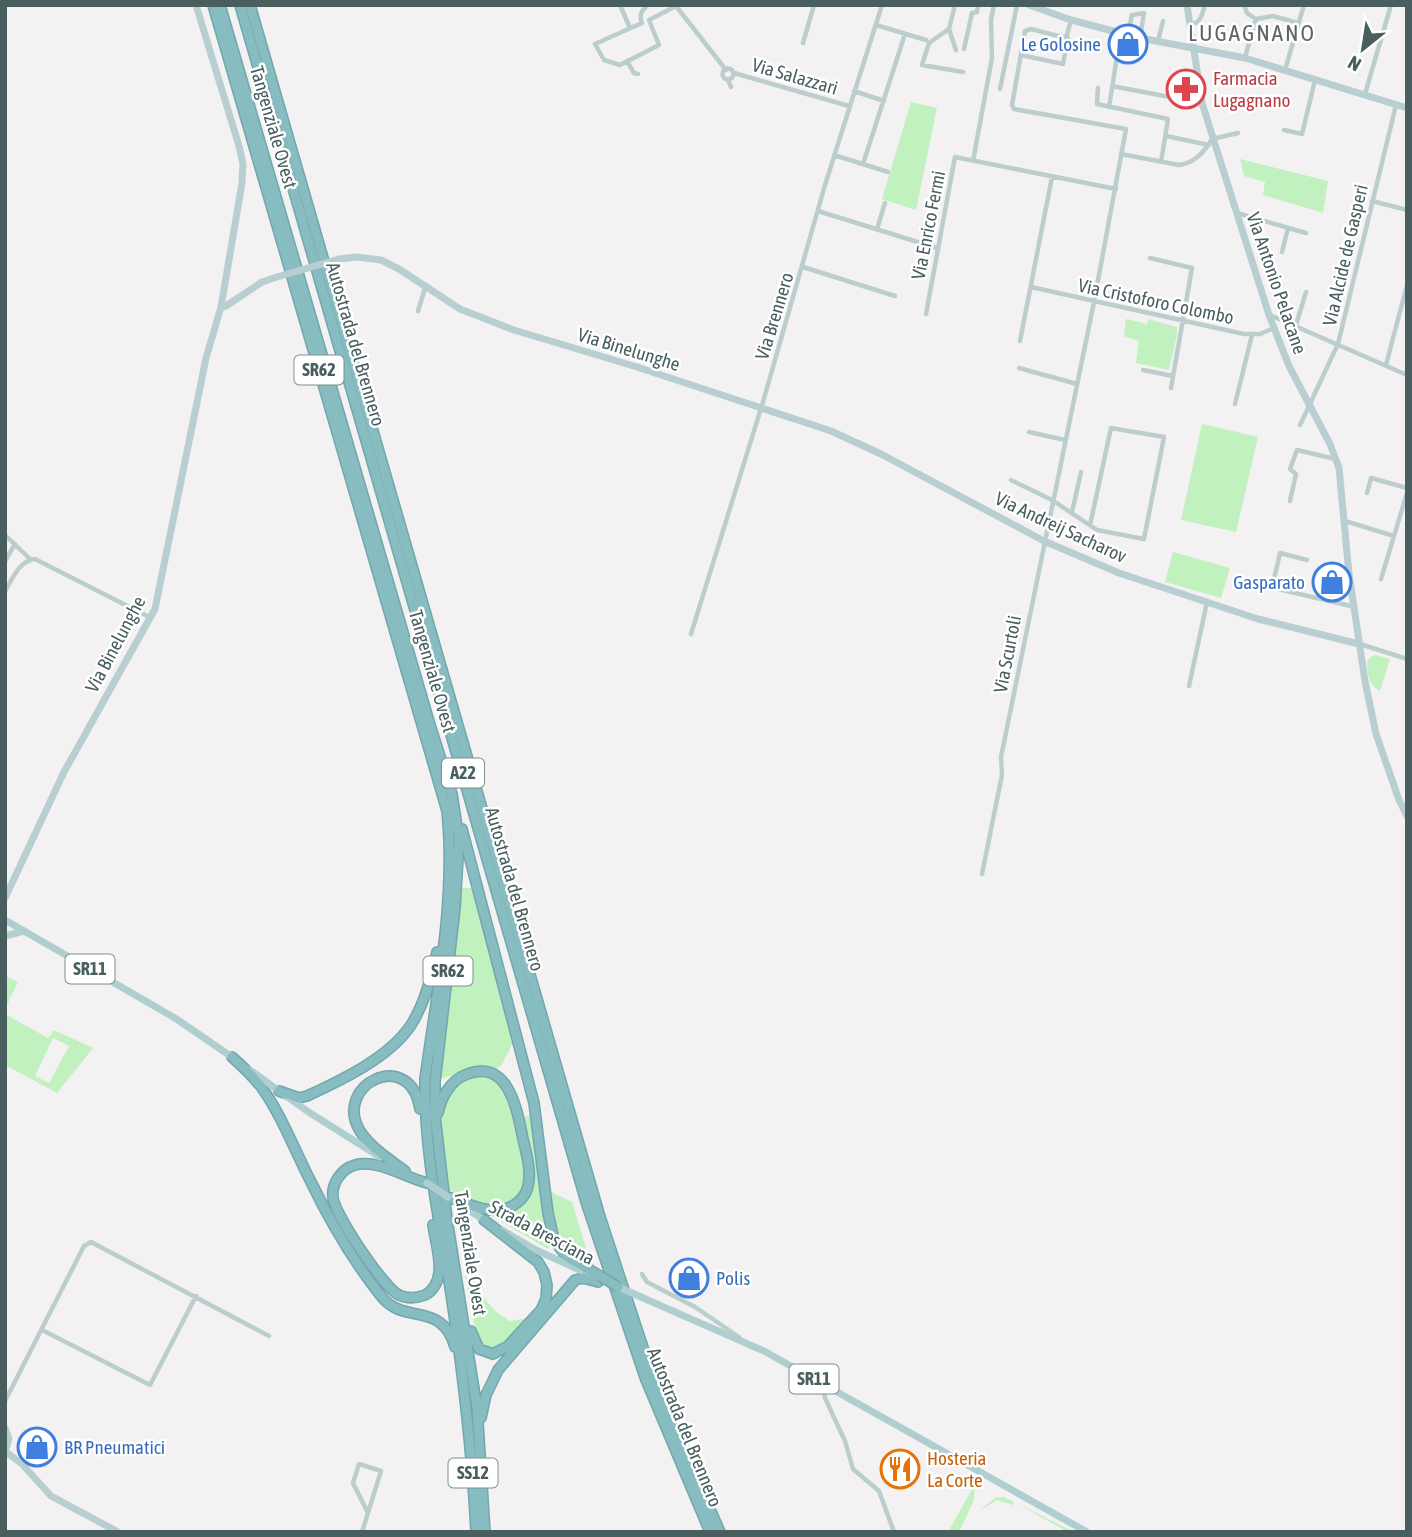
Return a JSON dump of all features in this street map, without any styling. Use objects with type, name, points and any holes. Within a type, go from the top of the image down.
[{"type":"highway","name":"Tangenziale Ovest","points":[[213,5],[447,811],[450,870],[445,931],[425,1079],[426,1134],[468,1406],[476,1532]]},
{"type":"highway","name":"Tangenziale Ovest","points":[[220,5],[430,725],[453,794],[458,840],[457,880],[435,1082],[435,1116],[442,1185],[471,1365],[485,1532]]},
{"type":"highway","name":"Autostrada del Brennero","points":[[240,5],[587,1205],[646,1380],[710,1532]]},
{"type":"highway","name":"Autostrada del Brennero","points":[[250,5],[600,1217],[655,1384],[720,1532]]},
{"type":"highway","points":[[453,794],[534,1103],[548,1213],[555,1240],[566,1256],[599,1279],[618,1287]]},
{"type":"highway","points":[[279,1091],[299,1098],[307,1096],[391,1048],[410,1026],[423,1001],[445,931]]},
{"type":"highway","points":[[232,1057],[264,1091],[328,1216],[382,1297],[396,1308],[436,1318],[447,1329],[454,1343],[468,1406]]},
{"type":"highway","points":[[442,1185],[438,1116],[441,1102],[460,1077],[478,1072],[492,1074],[506,1085],[515,1102],[528,1162],[528,1186],[520,1200],[505,1209],[489,1210],[448,1197]]},
{"type":"highway","points":[[402,1172],[370,1144],[356,1124],[356,1099],[362,1089],[372,1081],[386,1076],[400,1078],[415,1091],[429,1158]]},
{"type":"highway","points":[[426,1184],[402,1172],[375,1165],[357,1164],[349,1167],[339,1177],[332,1194],[339,1216],[381,1279],[402,1296],[412,1298],[423,1295],[432,1290],[437,1282],[439,1265],[433,1226],[435,1199]]},
{"type":"highway","points":[[447,1219],[474,1341],[483,1352],[493,1354],[508,1346],[537,1314],[545,1299],[547,1285],[538,1262],[484,1220]]},
{"type":"highway","points":[[479,1441],[484,1401],[494,1377],[506,1359],[575,1280],[599,1279]]},
{"type":"main road","name":"SR11","points":[[5,920],[175,1018],[329,1126],[402,1172]]},
{"type":"main road","points":[[426,1184],[448,1197]]},
{"type":"main road","name":"Strada Bresciana","points":[[462,1203],[484,1220],[536,1250],[599,1279]]},
{"type":"main road","name":"SR11","points":[[618,1287],[748,1344],[1087,1532]]},
{"type":"street","name":"Via Binelunghe","points":[[5,898],[64,772],[155,609],[206,358],[221,307],[243,164],[196,5]]},
{"type":"street","points":[[620,5],[630,28]]},
{"type":"street","points":[[642,23],[639,17],[648,5]]},
{"type":"street","points":[[803,43],[814,5]]},
{"type":"street","name":"Via Brennero","points":[[691,634],[761,408],[834,155],[882,5]]},
{"type":"street","points":[[955,5],[949,29],[956,50]]},
{"type":"street","points":[[964,49],[972,13],[977,12],[978,5]]},
{"type":"street","points":[[974,161],[992,58],[991,20],[994,5]]},
{"type":"street","points":[[1000,89],[1017,5]]},
{"type":"street","points":[[1028,5],[1071,20],[1140,38],[1245,58],[1407,108]]},
{"type":"street","name":"Via Antonio Pelacane","points":[[1187,5],[1210,142],[1289,366],[1336,460],[1359,644],[1376,734],[1407,816]]},
{"type":"street","points":[[1191,25],[1202,18],[1205,5]]},
{"type":"street","points":[[1244,5],[1247,13],[1255,19],[1273,16],[1298,23]]},
{"type":"street","points":[[1285,70],[1304,5]]},
{"type":"street","points":[[1365,94],[1391,5]]},
{"type":"street","points":[[649,20],[659,45],[620,65],[604,60],[595,44],[676,6]]},
{"type":"street","name":"Via Salazzari","points":[[676,6],[726,69],[730,69],[734,74],[849,106]]},
{"type":"street","points":[[1108,107],[1124,33],[1132,15],[1144,13],[1140,38]]},
{"type":"street","points":[[1245,58],[1255,19]]},
{"type":"street","points":[[1068,37],[1031,29],[1025,31],[1021,55],[1063,64],[1068,37],[1071,20]]},
{"type":"street","points":[[1158,41],[1163,21]]},
{"type":"street","points":[[876,25],[926,40]]},
{"type":"street","points":[[949,29],[929,44],[922,65],[963,72]]},
{"type":"street","points":[[863,164],[905,34]]},
{"type":"street","name":"Via Scurtoli","points":[[982,874],[1002,775],[1001,757],[1094,302],[1126,129],[1016,111],[1012,105],[1021,55]]},
{"type":"street","points":[[627,61],[634,73],[638,74]]},
{"type":"street","name":"Via Salazzari","points":[[726,69],[723,75],[731,88]]},
{"type":"street","name":"Via Salazzari","points":[[728,80],[734,74]]},
{"type":"street","points":[[1284,130],[1302,134],[1315,79]]},
{"type":"street","points":[[1112,86],[1202,103]]},
{"type":"street","points":[[1098,88],[1097,104],[1168,119],[1161,162]]},
{"type":"street","points":[[854,91],[884,101]]},
{"type":"street","name":"Via Alcide de Gasperi","points":[[1300,425],[1338,344],[1397,104]]},
{"type":"street","points":[[1166,136],[1210,142],[1238,133]]},
{"type":"street","points":[[1121,154],[1187,164],[1210,142]]},
{"type":"street","points":[[834,155],[888,172]]},
{"type":"street","name":"Via Enrico Fermi","points":[[926,314],[955,157],[1116,190]]},
{"type":"street","points":[[1020,341],[1052,177]]},
{"type":"street","points":[[1372,201],[1407,210]]},
{"type":"street","points":[[877,229],[885,203]]},
{"type":"street","points":[[818,211],[937,248]]},
{"type":"street","points":[[1236,212],[1306,233]]},
{"type":"street","points":[[1282,252],[1288,228]]},
{"type":"street","name":"Via Binelunghe","points":[[221,307],[262,282],[277,277],[339,259],[357,257],[381,260],[426,285],[460,309],[514,330],[761,408]]},
{"type":"street","points":[[1150,258],[1192,268],[1171,388]]},
{"type":"street","points":[[803,267],[895,296]]},
{"type":"street","points":[[418,311],[426,285]]},
{"type":"street","points":[[1386,365],[1407,285]]},
{"type":"street","name":"Via Cristoforo Colombo","points":[[1031,287],[1252,335],[1274,328]]},
{"type":"street","points":[[1296,325],[1306,292]]},
{"type":"street","points":[[1269,315],[1407,375]]},
{"type":"street","points":[[1235,404],[1252,335]]},
{"type":"street","points":[[1020,368],[1077,384]]},
{"type":"street","points":[[1143,370],[1173,376]]},
{"type":"street","name":"Via Andreij Sacharov","points":[[761,408],[831,431],[881,454],[1044,541],[1119,573],[1258,619],[1359,644]]},
{"type":"street","points":[[1012,480],[1052,500],[1097,530],[1144,539],[1164,437],[1111,428],[1090,525]]},
{"type":"street","points":[[1029,432],[1065,440]]},
{"type":"street","points":[[1290,501],[1296,474],[1290,469],[1297,450],[1336,460]]},
{"type":"street","points":[[1072,513],[1081,472]]},
{"type":"street","points":[[1367,493],[1371,478],[1407,491],[1381,579]]},
{"type":"street","points":[[1345,521],[1394,536]]},
{"type":"street","points":[[5,535],[30,559],[42,562],[151,618]]},
{"type":"street","points":[[5,561],[15,544]]},
{"type":"street","points":[[1272,588],[1280,553],[1307,560]]},
{"type":"street","points":[[5,591],[20,566],[30,559]]},
{"type":"street","points":[[1261,585],[1355,607]]},
{"type":"street","points":[[1189,687],[1207,602]]},
{"type":"street","points":[[1359,644],[1407,659]]},
{"type":"street","points":[[5,936],[24,931]]},
{"type":"street","points":[[5,1401],[84,1246],[91,1242],[270,1336]]},
{"type":"street","points":[[642,1275],[647,1282],[695,1307],[748,1344]]},
{"type":"street","points":[[42,1330],[150,1385],[196,1296]]},
{"type":"street","points":[[822,1384],[853,1469],[879,1491],[894,1532]]},
{"type":"street","points":[[5,1427],[9,1439],[6,1452],[22,1464],[51,1496],[118,1532]]},
{"type":"street","points":[[362,1532],[368,1513],[381,1471],[359,1464],[353,1483],[368,1513]]},
{"type":"green space","points":[[911,102],[937,108],[916,210],[882,199]]},
{"type":"green space","points":[[1240,159],[1328,181],[1323,213],[1263,195],[1265,182],[1244,176]]},
{"type":"green space","points":[[1126,319],[1147,324],[1148,319],[1177,327],[1169,370],[1136,363],[1139,341],[1124,336]]},
{"type":"green space","points":[[1202,424],[1258,437],[1236,532],[1181,520]]},
{"type":"green space","points":[[1173,552],[1230,568],[1221,598],[1165,582]]},
{"type":"green space","points":[[1376,655],[1390,659],[1380,691],[1369,679],[1367,662]]},
{"type":"green space","points":[[461,888],[472,888],[514,1041],[502,1064],[495,1071],[479,1068],[439,1079]]},
{"type":"green space","points":[[5,976],[18,982],[5,1009]]},
{"type":"green space","points":[[5,1014],[48,1038],[54,1030],[93,1048],[57,1093],[5,1065]],"holes":[[[53,1038],[69,1046],[49,1083],[35,1076]]]},
{"type":"green space","points":[[479,1076],[495,1080],[511,1098],[527,1171],[526,1185],[517,1201],[499,1208],[472,1203],[445,1187],[441,1118],[443,1110],[449,1097],[459,1086]]},
{"type":"green space","points":[[534,1115],[552,1245],[548,1249],[492,1216],[510,1211],[522,1203],[528,1192],[530,1164],[522,1117]]},
{"type":"green space","points":[[549,1191],[572,1202],[592,1267],[564,1250],[552,1227]]},
{"type":"green space","points":[[465,1275],[495,1311],[510,1321],[529,1318],[507,1344],[494,1348],[478,1342]]},
{"type":"green space","points":[[975,1484],[974,1500],[959,1532],[948,1532]]},
{"type":"green space","points":[[1004,1497],[1014,1502],[1013,1505],[997,1500],[979,1511],[995,1498]]},
{"type":"green space","points":[[1014,1502],[1074,1532],[1068,1532]]},
{"type":"place","name":"Le Golosine","points":[[1128,44]]},
{"type":"place","name":"Farmacia Lugagnano","points":[[1186,89]]},
{"type":"place","name":"Gasparato","points":[[1332,582]]},
{"type":"place","name":"Polis","points":[[689,1278]]},
{"type":"place","name":"BR Pneumatici","points":[[37,1447]]},
{"type":"place","name":"Hosteria La Corte","points":[[900,1469]]},
{"type":"district","name":"LUGAGNANO","points":[[1252,33]]}]
